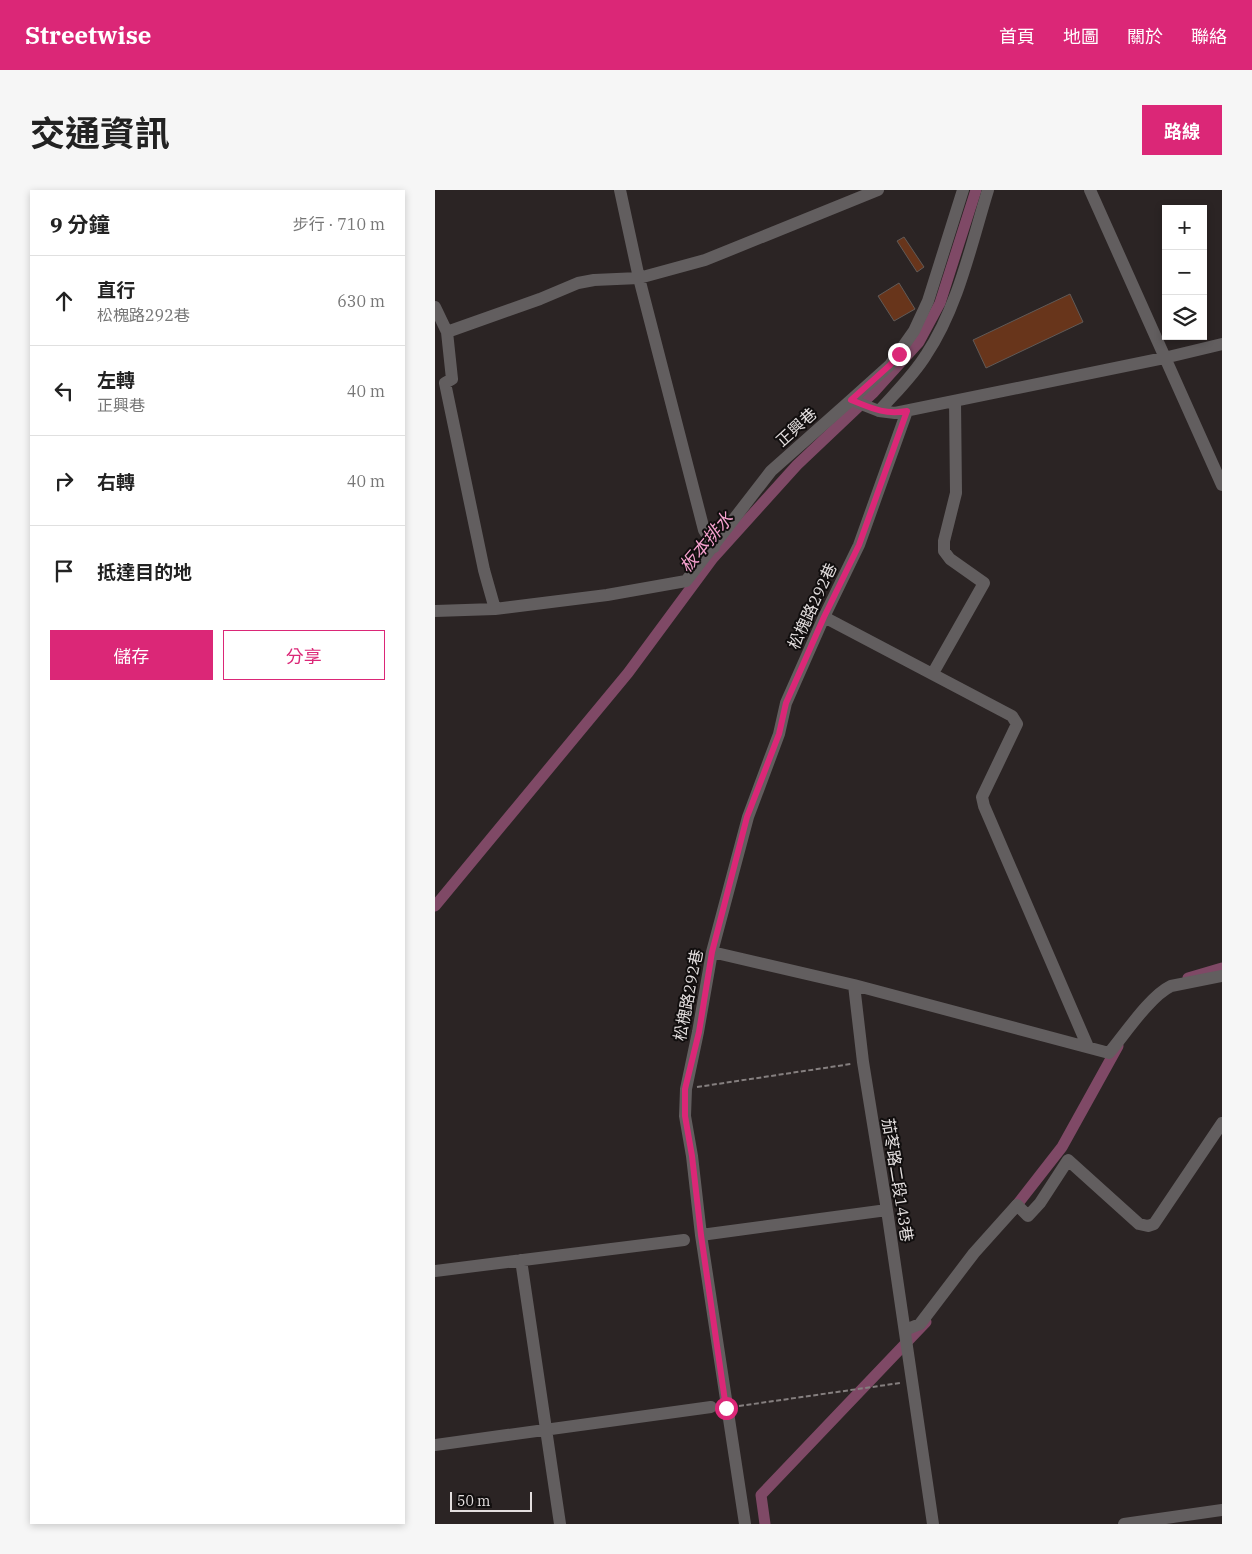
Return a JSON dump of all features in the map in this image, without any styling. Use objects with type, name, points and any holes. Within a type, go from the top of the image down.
[{"type":"lane","points":[[620,190],[639,278],[704,530],[714,547]]},
{"type":"lane","points":[[447,332],[540,299],[578,283],[594,280],[639,278],[705,260],[878,190]]},
{"type":"lane","name":"正興巷","points":[[435,611],[495,609],[607,595],[686,581],[771,471],[853,401],[890,365],[914,331],[928,301],[963,190]]},
{"type":"lane","points":[[875,410],[918,367],[940,332],[956,293],[988,190]]},
{"type":"lane","points":[[1090,190],[1222,485]]},
{"type":"lane","points":[[435,307],[447,332],[452,379],[440,384],[495,609]]},
{"type":"lane","points":[[853,401],[875,410],[895,413],[1164,358],[1222,344]]},
{"type":"lane","points":[[933,673],[984,583],[951,559],[944,551],[944,541],[956,493],[955,401]]},
{"type":"lane","name":"松槐路292巷","points":[[745,1524],[701,1235],[692,1156],[685,1116],[685,1089],[699,1032],[712,952],[747,817],[779,734],[786,703],[824,617],[859,545],[907,411]]},
{"type":"lane","points":[[824,617],[1013,716],[1017,724],[982,797],[984,806],[1088,1048]]},
{"type":"lane","points":[[712,952],[854,985],[1109,1053],[1155,997],[1165,989],[1171,986],[1222,976]]},
{"type":"lane","name":"茄苳路二段143巷","points":[[854,985],[863,1062],[887,1210],[933,1524]]},
{"type":"lane","points":[[905,1330],[920,1324],[974,1253],[1017,1205],[1028,1216],[1040,1203],[1068,1160],[1139,1224],[1151,1226],[1222,1122]]},
{"type":"lane","points":[[701,1235],[887,1210]]},
{"type":"lane","points":[[435,1271],[684,1240]]},
{"type":"lane","points":[[521,1260],[560,1524]]},
{"type":"lane","points":[[435,1444],[711,1407]]},
{"type":"lane","points":[[1124,1524],[1222,1510]]},
{"type":"path","points":[[685,1089],[863,1062]]},
{"type":"path","points":[[726,1408],[912,1381]]},
{"type":"building","points":[[904,237],[924,267],[917,272],[897,241]]},
{"type":"building","points":[[899,283],[915,309],[894,321],[878,296]]},
{"type":"building","points":[[1070,294],[1083,322],[986,368],[973,340]]},
{"type":"waterway","name":"板本排水","points":[[435,906],[628,673],[713,558],[797,465],[873,393],[919,342],[940,303],[976,190]]},
{"type":"waterway","points":[[1188,978],[1222,968]]},
{"type":"waterway","points":[[1012,1211],[1062,1147],[1118,1046]]},
{"type":"waterway","points":[[765,1524],[761,1495],[926,1322]]},
{"type":"route","points":[[726,1408],[685,1116],[685,1089],[699,1032],[712,952],[747,817],[779,734],[786,703],[824,617],[859,545],[907,411],[895,413],[879,411],[851,400],[890,365],[899,354]]}]
